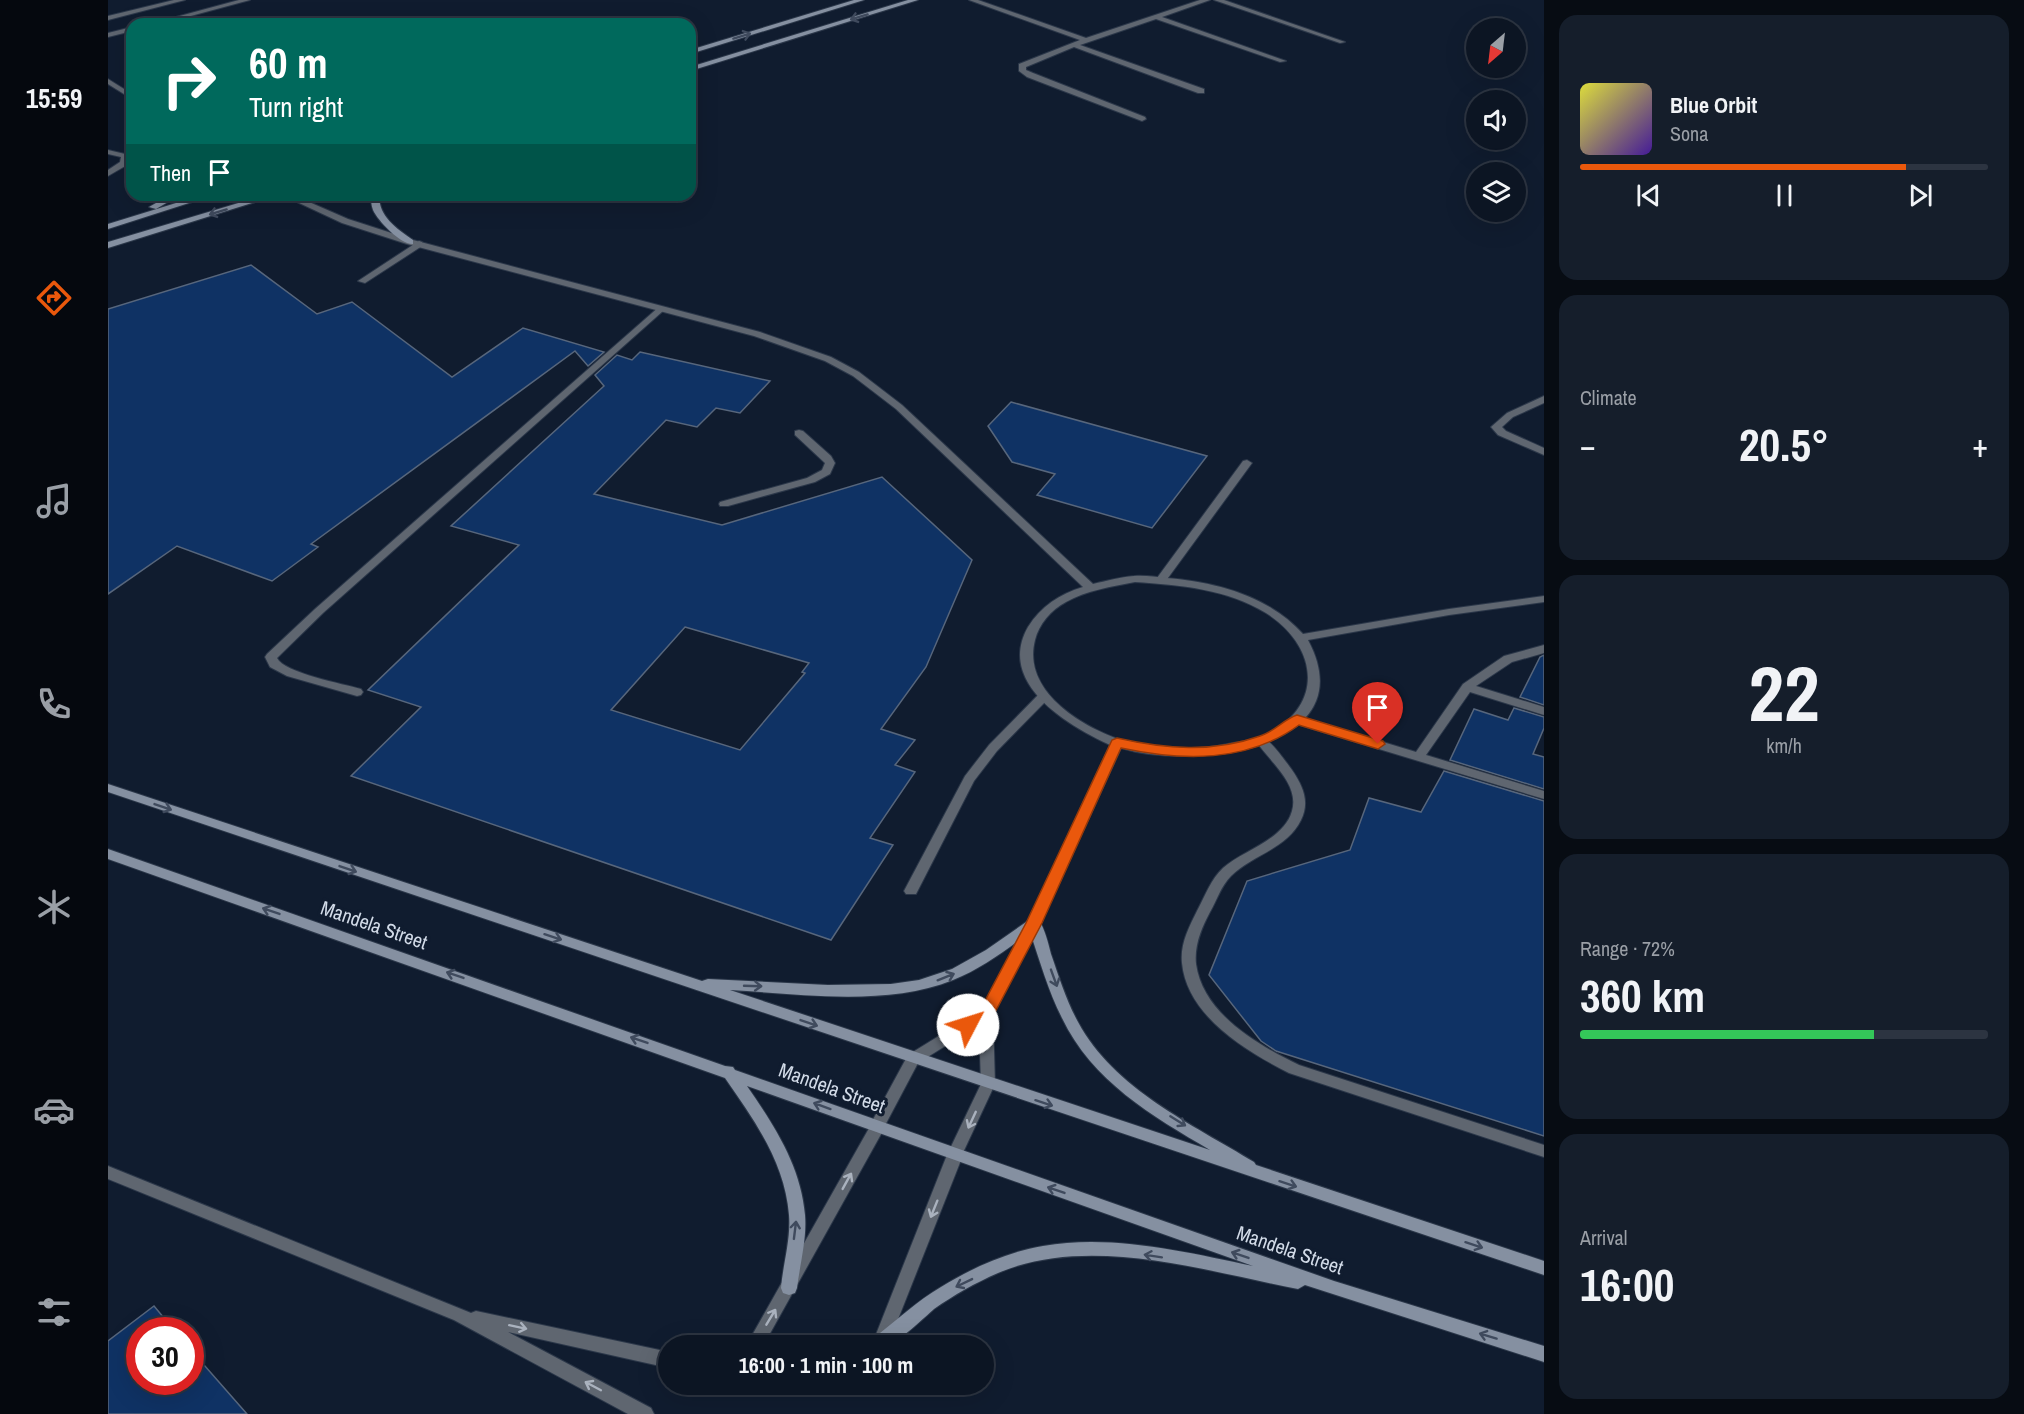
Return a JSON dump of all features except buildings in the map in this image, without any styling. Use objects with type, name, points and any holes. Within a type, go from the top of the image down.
[{"type":"main road","points":[[696,50],[861,0]]},
{"type":"main road","points":[[696,67],[915,0]]},
{"type":"main road","points":[[123,223],[165,201]]},
{"type":"main road","points":[[108,227],[191,201]]},
{"type":"main road","points":[[108,245],[254,201]]},
{"type":"main road","points":[[374,201],[383,221],[414,243]]},
{"type":"main road","points":[[108,788],[913,1059],[1544,1268]]},
{"type":"main road","name":"Mandela Street","points":[[108,854],[728,1071],[955,1155],[1334,1288],[1544,1354]]},
{"type":"main road","points":[[695,984],[887,990],[919,986],[947,977],[974,963],[1034,923],[1065,1010],[1077,1035],[1098,1060],[1150,1103],[1264,1176]]},
{"type":"main road","points":[[728,1071],[778,1147],[792,1178],[797,1216],[789,1288]]},
{"type":"main road","points":[[892,1335],[953,1288],[1009,1263],[1056,1251],[1095,1250],[1146,1255],[1334,1288]]},
{"type":"street","points":[[108,19],[182,0]]},
{"type":"street","points":[[177,18],[247,0]]},
{"type":"street","points":[[972,0],[1086,40]]},
{"type":"street","points":[[1142,119],[1023,71],[1022,66],[1086,40],[1207,0]]},
{"type":"street","points":[[1216,0],[1342,42]]},
{"type":"street","points":[[1156,17],[1282,62]]},
{"type":"street","points":[[108,19],[126,29]]},
{"type":"street","points":[[108,35],[126,30]]},
{"type":"street","points":[[1074,45],[1202,91]]},
{"type":"street","points":[[108,81],[126,93]]},
{"type":"street","points":[[108,152],[126,155]]},
{"type":"street","points":[[108,174],[126,160]]},
{"type":"street","points":[[299,201],[335,217],[414,243],[802,348],[856,374],[899,407],[1090,587]]},
{"type":"street","points":[[362,281],[414,243]]},
{"type":"street","points":[[357,692],[291,673],[274,664],[271,657],[319,611],[660,309]]},
{"type":"street","points":[[1544,399],[1510,415],[1496,427],[1502,433],[1544,452]]},
{"type":"street","points":[[724,504],[811,480],[826,472],[830,463],[799,433]]},
{"type":"street","points":[[1161,580],[1247,463]]},
{"type":"street","points":[[1135,579],[1183,581],[1230,592],[1271,612],[1301,638],[1312,659],[1316,680],[1311,701],[1297,720],[1275,736],[1205,754],[1160,752],[1117,743],[1074,723],[1043,697],[1028,670],[1026,644],[1037,620],[1059,601],[1090,587],[1135,579]]},
{"type":"street","points":[[1301,638],[1449,612],[1544,599]]},
{"type":"street","points":[[1419,756],[1467,687],[1508,659],[1544,649]]},
{"type":"street","points":[[1467,687],[1544,711]]},
{"type":"street","points":[[911,891],[969,779],[993,748],[1043,697]]},
{"type":"street","points":[[1297,720],[1544,795]]},
{"type":"street","points":[[1262,741],[1296,789],[1300,810],[1290,827],[1228,871],[1208,902],[1190,942],[1189,962],[1205,1001],[1221,1022],[1243,1041],[1264,1055],[1294,1069],[1544,1151]]},
{"type":"street","points":[[884,1335],[955,1155],[988,1084],[986,1014],[1034,923],[1117,743]]},
{"type":"street","points":[[761,1335],[789,1288],[913,1059],[986,1014]]},
{"type":"street","points":[[108,1172],[460,1315],[645,1414]]},
{"type":"street","points":[[460,1315],[658,1358]]},
{"type":"route","points":[[968,1025],[986,1014],[1034,923],[1117,743],[1160,752],[1205,754],[1262,741],[1275,736],[1297,720],[1378,744]]}]
